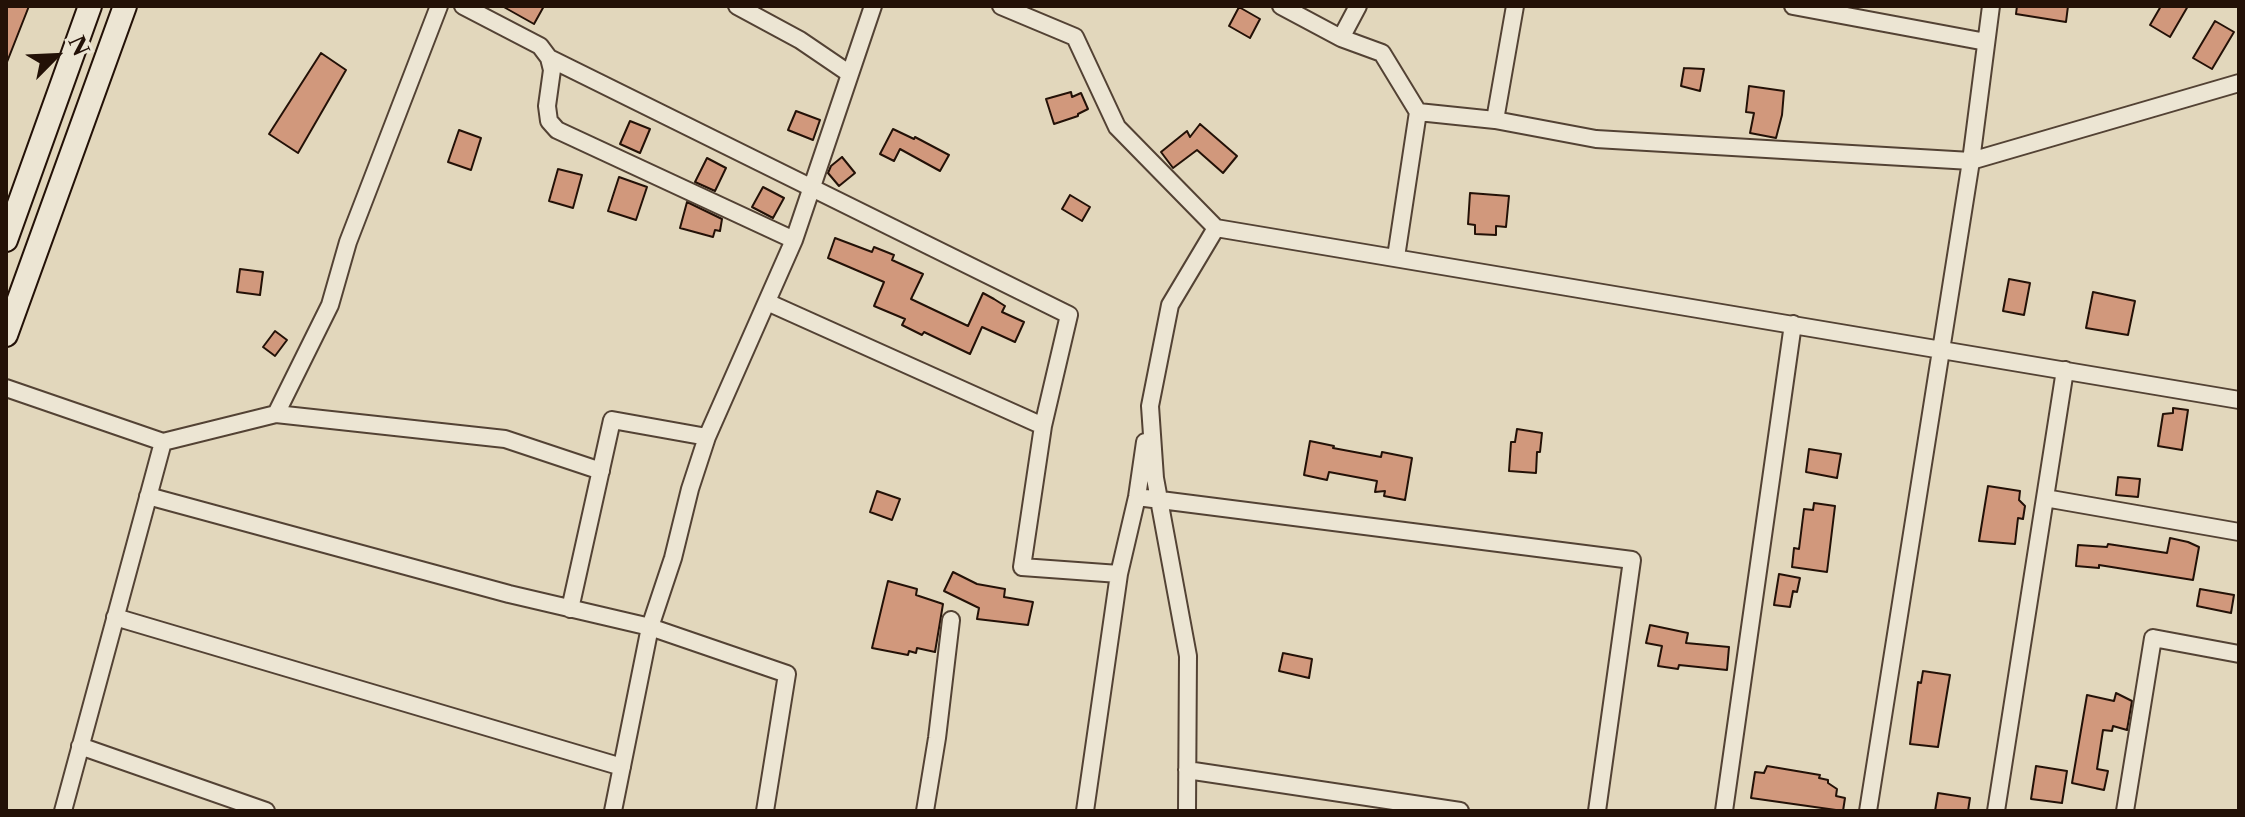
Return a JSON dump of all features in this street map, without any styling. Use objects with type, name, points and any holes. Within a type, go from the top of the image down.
[{"type":"main road","points":[[6,240],[90,6]]},
{"type":"main road","points":[[6,335],[125,6]]},
{"type":"street","points":[[276,414],[330,305],[348,242],[439,6]]},
{"type":"street","points":[[463,6],[540,46],[549,58],[552,70],[547,106],[549,121],[557,130],[794,240]]},
{"type":"street","points":[[737,6],[800,40],[850,74]]},
{"type":"street","points":[[613,811],[650,627],[707,437],[794,240],[873,6]]},
{"type":"street","points":[[1001,6],[1075,37],[1117,127],[1216,228],[2239,400]]},
{"type":"street","points":[[1281,6],[1341,38],[1382,53],[1418,112],[1396,257]]},
{"type":"street","points":[[1341,38],[1358,6]]},
{"type":"street","points":[[1495,120],[1515,6]]},
{"type":"street","points":[[1793,6],[1986,42]]},
{"type":"street","points":[[1868,811],[1971,161],[1991,6]]},
{"type":"street","points":[[549,58],[1069,315],[1043,426],[1022,567],[1119,574]]},
{"type":"street","points":[[1418,112],[1495,120],[1596,139],[1971,161],[2239,83]]},
{"type":"street","points":[[1085,811],[1119,574],[1137,497],[1150,406],[1170,305],[1216,228]]},
{"type":"street","points":[[767,302],[1043,426]]},
{"type":"street","points":[[1724,811],[1793,324]]},
{"type":"street","points":[[1996,811],[2065,370]]},
{"type":"street","points":[[6,388],[163,442],[276,414],[505,439],[601,471]]},
{"type":"street","points":[[1150,406],[1159,500],[1188,656],[1187,811]]},
{"type":"street","points":[[570,609],[612,420],[707,437]]},
{"type":"street","points":[[63,811],[163,442]]},
{"type":"street","points":[[148,496],[570,609],[650,627],[787,674],[765,811]]},
{"type":"street","points":[[1137,497],[1632,560],[1597,811]]},
{"type":"street","points":[[2045,498],[2239,532]]},
{"type":"street","points":[[115,617],[622,767]]},
{"type":"street","points":[[925,811],[951,620]]},
{"type":"street","points":[[2125,811],[2153,638],[2239,654]]},
{"type":"street","points":[[80,746],[266,811]]},
{"type":"street","points":[[1187,770],[1460,811]]},
{"type":"building","points":[[6,6],[29,6],[7,62],[6,62]]},
{"type":"building","points":[[502,6],[544,6],[534,24]]},
{"type":"building","points":[[2017,6],[2068,6],[2066,22],[2016,14]]},
{"type":"building","points":[[2161,6],[2188,6],[2170,37],[2150,25]]},
{"type":"building","points":[[1239,7],[1260,19],[1250,38],[1229,26]]},
{"type":"building","points":[[2215,21],[2234,32],[2212,69],[2193,58]]},
{"type":"building","points":[[321,53],[346,70],[298,153],[269,134]]},
{"type":"building","points":[[1684,68],[1704,69],[1700,91],[1681,86]]},
{"type":"building","points":[[1749,86],[1784,91],[1776,138],[1750,133],[1754,113],[1746,112]]},
{"type":"building","points":[[1071,92],[1072,97],[1081,93],[1088,109],[1054,124],[1046,99]]},
{"type":"building","points":[[796,111],[820,120],[813,140],[788,130]]},
{"type":"building","points":[[630,121],[650,129],[640,153],[620,144]]},
{"type":"building","points":[[1200,124],[1237,156],[1223,173],[1197,150],[1173,168],[1161,152],[1187,131],[1190,137]]},
{"type":"building","points":[[893,129],[949,155],[940,171],[900,149],[894,161],[880,154]]},
{"type":"building","points":[[459,130],[481,138],[471,170],[448,162]]},
{"type":"building","points":[[842,157],[855,173],[839,186],[828,173]]},
{"type":"building","points":[[707,158],[726,168],[715,191],[695,182]]},
{"type":"building","points":[[558,169],[582,175],[573,208],[549,201]]},
{"type":"building","points":[[619,177],[647,187],[636,220],[608,211]]},
{"type":"building","points":[[763,187],[784,198],[773,218],[752,207]]},
{"type":"building","points":[[1470,193],[1509,196],[1506,227],[1496,226],[1496,235],[1475,234],[1475,225],[1468,224]]},
{"type":"building","points":[[1070,195],[1090,207],[1082,221],[1062,209]]},
{"type":"building","points":[[687,202],[722,219],[720,231],[715,230],[713,237],[680,228]]},
{"type":"building","points":[[835,238],[872,252],[874,247],[894,255],[892,260],[923,274],[911,299],[968,326],[983,293],[994,299],[1005,306],[1002,312],[1024,322],[1015,342],[982,327],[970,354],[902,325],[905,319],[874,306],[884,282],[828,258]]},
{"type":"building","points":[[240,269],[263,272],[260,295],[237,292]]},
{"type":"building","points":[[2009,279],[2030,283],[2024,315],[2003,311]]},
{"type":"building","points":[[2093,292],[2135,301],[2128,335],[2086,328]]},
{"type":"building","points":[[275,331],[287,340],[275,356],[263,347]]},
{"type":"building","points":[[2173,408],[2188,410],[2182,450],[2158,446],[2163,414],[2173,413]]},
{"type":"building","points":[[1517,429],[1542,433],[1536,473],[1509,471],[1511,442],[1515,442]]},
{"type":"building","points":[[1310,441],[1381,457],[1382,452],[1412,458],[1405,500],[1384,496],[1385,491],[1375,492],[1377,481],[1329,472],[1327,480],[1304,475]]},
{"type":"building","points":[[1809,449],[1841,454],[1837,478],[1806,472]]},
{"type":"building","points":[[2118,477],[2140,479],[2138,497],[2116,495]]},
{"type":"building","points":[[1988,486],[2020,491],[2019,500],[2025,506],[2023,519],[2018,518],[2015,544],[1979,541]]},
{"type":"building","points":[[877,491],[900,499],[892,520],[870,512]]},
{"type":"building","points":[[1814,503],[1835,506],[1827,572],[1792,567],[1794,548],[1799,549],[1804,509],[1813,510]]},
{"type":"building","points":[[2170,538],[2199,547],[2193,580],[2099,565],[2099,568],[2076,566],[2078,545],[2107,547],[2108,544],[2167,553]]},
{"type":"building","points":[[953,572],[977,584],[1005,589],[1004,597],[1033,602],[1028,625],[977,619],[979,608],[944,591]]},
{"type":"building","points":[[1779,574],[1800,578],[1790,607],[1774,605]]},
{"type":"building","points":[[888,581],[917,589],[916,595],[943,604],[935,652],[917,648],[916,653],[909,651],[908,655],[872,648]]},
{"type":"building","points":[[2200,589],[2234,595],[2231,613],[2197,606]]},
{"type":"building","points":[[1650,625],[1688,633],[1686,643],[1729,647],[1727,670],[1658,666],[1662,646],[1646,643]]},
{"type":"building","points":[[1283,653],[1312,659],[1309,678],[1279,671]]},
{"type":"building","points":[[1923,671],[1950,675],[1938,747],[1910,744],[1918,682],[1921,683]]},
{"type":"building","points":[[2116,693],[2132,701],[2127,730],[2113,726],[2112,731],[2103,730],[2097,769],[2108,771],[2104,790],[2072,783],[2087,695],[2114,701]]},
{"type":"building","points":[[1767,766],[1820,775],[1819,778],[1828,780],[1837,789],[1836,796],[1845,798],[1843,811],[1751,798],[1755,772],[1764,773]]},
{"type":"building","points":[[2036,766],[2067,771],[2062,803],[2031,799]]},
{"type":"building","points":[[1938,793],[1970,798],[1968,811],[1935,811]]}]
